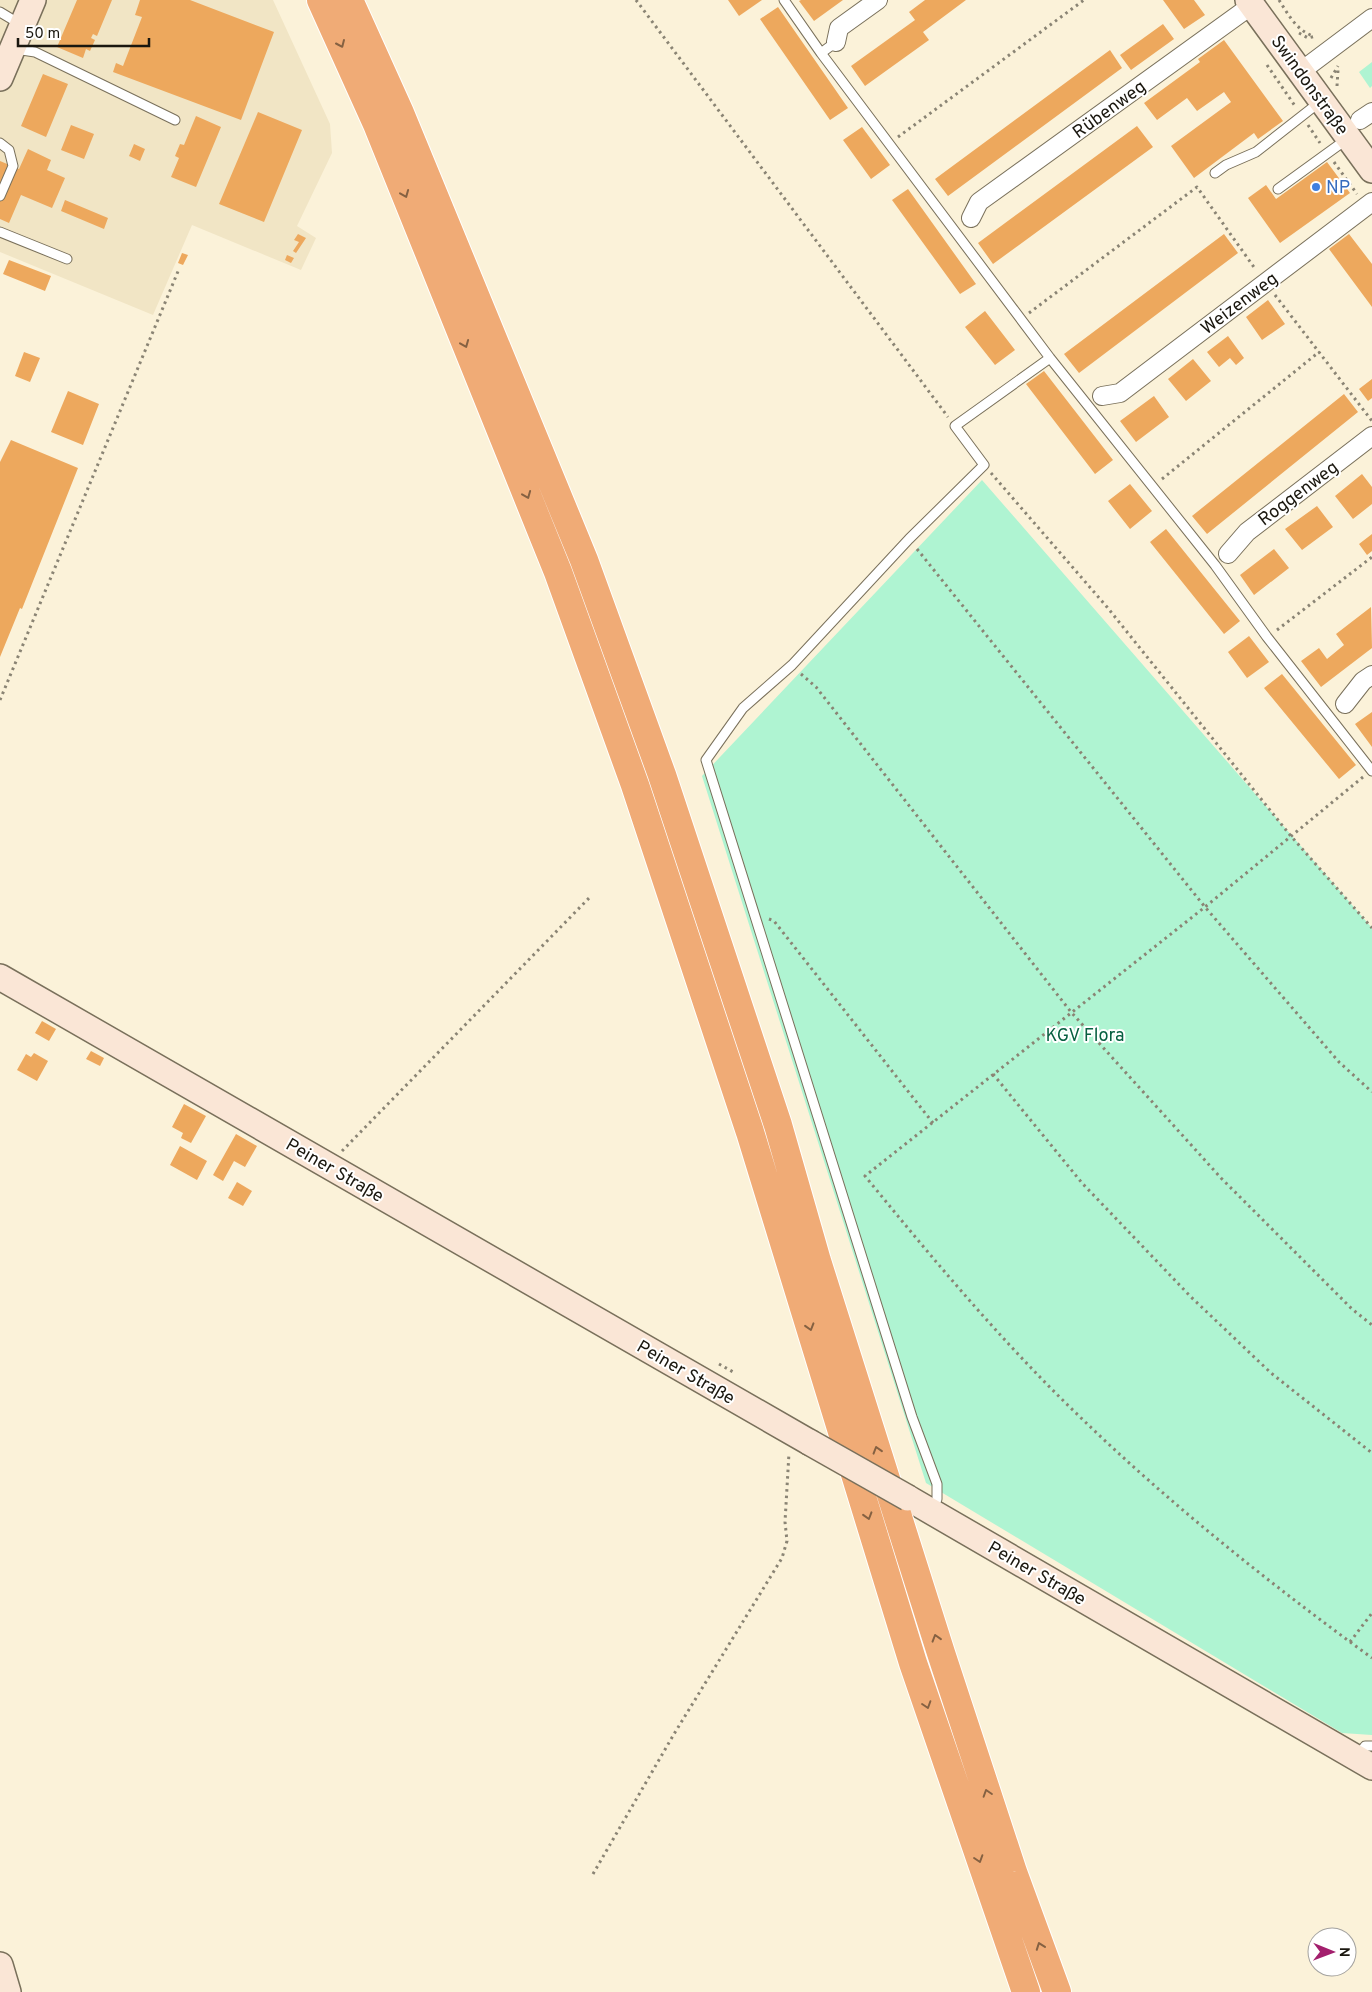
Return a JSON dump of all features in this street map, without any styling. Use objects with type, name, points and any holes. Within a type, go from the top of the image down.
[{"type":"highway","points":[[321,0],[377,124],[558,572],[635,785],[748,1122],[914,1663],[1026,1992]]},
{"type":"highway","points":[[349,0],[400,113],[584,560],[662,775],[778,1125],[817,1261],[941,1653],[1013,1872],[1056,1992]]},
{"type":"street","points":[[0,78],[6,48],[22,26],[33,0]]},
{"type":"street","points":[[836,42],[839,28],[878,0]]},
{"type":"street","name":"Swindonstraße","points":[[1250,3],[1321,101],[1360,124],[1372,170]]},
{"type":"street","name":"Rübenweg","points":[[971,218],[979,202],[1250,3]]},
{"type":"street","points":[[1300,72],[1372,18]]},
{"type":"street","name":"Weizenweg","points":[[1096,401],[1120,393],[1372,202]]},
{"type":"street","name":"Roggenweg","points":[[1222,560],[1247,532],[1372,436]]},
{"type":"street","points":[[1344,704],[1363,682],[1372,675]]},
{"type":"street","name":"Peiner Straße","points":[[0,976],[800,1437],[1367,1757]]},
{"type":"street","points":[[0,1965],[8,1992]]},
{"type":"lane","points":[[784,0],[820,53],[956,230],[1050,358],[1096,401],[1153,486],[1222,560],[1267,637],[1372,771]]},
{"type":"lane","points":[[0,12],[22,26]]},
{"type":"lane","points":[[820,53],[836,42]]},
{"type":"lane","points":[[6,48],[36,52],[175,120]]},
{"type":"lane","points":[[1215,173],[1226,165],[1256,152],[1321,101]]},
{"type":"lane","points":[[1278,189],[1360,124]]},
{"type":"lane","points":[[0,143],[10,150],[13,166],[0,196]]},
{"type":"lane","points":[[956,230],[971,218]]},
{"type":"lane","points":[[0,232],[67,259]]},
{"type":"lane","points":[[932,1512],[937,1499],[936,1484],[912,1417],[706,760],[743,708],[792,665],[909,539],[984,465],[955,426],[1050,358]]},
{"type":"lane","points":[[1329,716],[1344,704]]},
{"type":"path","points":[[636,0],[955,426]]},
{"type":"path","points":[[890,143],[1084,0]]},
{"type":"path","points":[[1278,0],[1302,32],[1316,36]]},
{"type":"path","points":[[1022,318],[1197,187],[1265,283],[1372,421]]},
{"type":"path","points":[[0,700],[179,269]]},
{"type":"path","points":[[1153,486],[1319,352]]},
{"type":"path","points":[[984,465],[1107,607],[1290,835],[1372,928]]},
{"type":"path","points":[[909,539],[1205,907],[1339,1062],[1372,1092]]},
{"type":"path","points":[[1267,637],[1372,557]]},
{"type":"path","points":[[792,665],[816,687],[1071,1012],[1221,1178],[1352,1309],[1372,1325]]},
{"type":"path","points":[[1372,771],[1290,835],[1205,907],[865,1176],[948,1278],[1078,1414],[1142,1475],[1210,1534],[1372,1658]]},
{"type":"path","points":[[360,1132],[591,896]]},
{"type":"path","points":[[756,917],[774,921],[932,1123]]},
{"type":"path","points":[[993,1074],[1082,1183],[1190,1296],[1271,1373],[1372,1453]]},
{"type":"path","points":[[593,1874],[674,1734],[782,1558],[787,1541],[785,1522],[800,1437]]},
{"type":"path","points":[[1350,1642],[1372,1613]]},
{"type":"shaded area","points":[[0,0],[273,0],[330,124],[332,153],[297,226],[316,238],[301,270],[192,225],[153,315],[0,252]]},
{"type":"green space","points":[[1372,62],[1372,86],[1370,88],[1359,72]]},
{"type":"green space","name":"KGV Flora","points":[[982,480],[1372,928],[1372,1735],[1342,1733],[926,1483],[702,776]]},
{"type":"building","points":[[77,0],[112,0],[97,36],[93,34],[91,38],[95,40],[90,51],[86,49],[83,58],[57,47]]},
{"type":"building","points":[[140,0],[190,0],[274,32],[241,120],[113,72],[116,63],[123,66],[142,17],[135,15]]},
{"type":"building","points":[[728,0],[762,0],[739,16]]},
{"type":"building","points":[[843,0],[814,21],[799,1]]},
{"type":"building","points":[[925,0],[966,0],[923,32],[929,40],[865,86],[851,66],[915,20],[909,12]]},
{"type":"building","points":[[1163,0],[1194,0],[1205,15],[1184,29]]},
{"type":"building","points":[[778,7],[848,108],[830,120],[760,19]]},
{"type":"building","points":[[1163,24],[1174,39],[1131,70],[1120,55]]},
{"type":"building","points":[[1224,40],[1283,121],[1258,139],[1254,133],[1194,178],[1171,146],[1231,102],[1224,92],[1197,111],[1187,98],[1157,120],[1144,103],[1200,62],[1198,59]]},
{"type":"building","points":[[1110,50],[1122,68],[948,196],[935,179]]},
{"type":"building","points":[[43,74],[68,84],[46,137],[21,126]]},
{"type":"building","points":[[258,112],[302,130],[264,222],[219,204]]},
{"type":"building","points":[[196,116],[221,127],[196,187],[171,177],[179,158],[175,156],[180,144],[184,145]]},
{"type":"building","points":[[71,125],[94,134],[84,159],[61,150]]},
{"type":"building","points":[[1137,126],[1153,147],[993,264],[978,243]]},
{"type":"building","points":[[862,127],[890,165],[871,179],[843,140]]},
{"type":"building","points":[[134,144],[145,149],[140,161],[129,156]]},
{"type":"building","points":[[28,149],[51,160],[47,170],[65,178],[52,208],[21,195],[9,223],[0,219],[0,161],[19,169]]},
{"type":"building","points":[[1327,162],[1350,193],[1280,243],[1248,198],[1266,185],[1276,199]]},
{"type":"building","points":[[908,189],[976,284],[960,294],[892,200]]},
{"type":"building","points":[[65,200],[108,218],[104,229],[61,211]]},
{"type":"building","points":[[298,234],[306,238],[296,253],[293,251],[299,242],[294,240]]},
{"type":"building","points":[[1224,234],[1238,253],[1079,373],[1064,354]]},
{"type":"building","points":[[1349,234],[1372,264],[1372,307],[1329,249]]},
{"type":"building","points":[[182,253],[188,255],[183,265],[178,263]]},
{"type":"building","points":[[287,255],[294,258],[291,263],[285,260]]},
{"type":"building","points":[[9,260],[51,276],[45,291],[3,274]]},
{"type":"building","points":[[1268,300],[1285,324],[1262,340],[1246,317]]},
{"type":"building","points":[[985,311],[1015,350],[995,365],[965,327]]},
{"type":"building","points":[[1228,336],[1244,358],[1236,365],[1230,358],[1219,367],[1207,352]]},
{"type":"building","points":[[24,352],[40,358],[30,382],[15,376]]},
{"type":"building","points":[[1193,359],[1211,381],[1186,401],[1168,379]]},
{"type":"building","points":[[1044,371],[1113,460],[1095,474],[1026,384]]},
{"type":"building","points":[[1372,379],[1372,398],[1368,401],[1359,389]]},
{"type":"building","points":[[68,391],[99,404],[83,445],[51,432]]},
{"type":"building","points":[[1344,394],[1358,412],[1207,534],[1192,516]]},
{"type":"building","points":[[1154,396],[1169,417],[1136,442],[1120,421]]},
{"type":"building","points":[[11,440],[78,468],[22,609],[20,608],[0,657],[0,462]]},
{"type":"building","points":[[1362,474],[1372,487],[1372,504],[1353,519],[1335,496]]},
{"type":"building","points":[[1130,484],[1152,511],[1130,529],[1108,501]]},
{"type":"building","points":[[1317,506],[1333,527],[1302,550],[1285,529]]},
{"type":"building","points":[[1166,529],[1240,621],[1224,634],[1150,542]]},
{"type":"building","points":[[1372,534],[1372,551],[1367,555],[1359,544]]},
{"type":"building","points":[[1274,549],[1289,568],[1254,595],[1240,575]]},
{"type":"building","points":[[1371,607],[1372,648],[1321,687],[1301,661],[1319,648],[1327,659],[1344,645],[1336,634]]},
{"type":"building","points":[[1249,636],[1269,662],[1247,678],[1228,652]]},
{"type":"building","points":[[1282,674],[1356,765],[1339,779],[1264,688]]},
{"type":"building","points":[[1372,712],[1372,747],[1355,724]]},
{"type":"building","points":[[42,1021],[56,1029],[49,1041],[35,1033]]},
{"type":"building","points":[[91,1051],[104,1058],[100,1066],[86,1059]]},
{"type":"building","points":[[34,1053],[48,1061],[37,1081],[17,1070],[26,1054],[31,1057]]},
{"type":"building","points":[[184,1104],[206,1116],[191,1143],[181,1138],[183,1133],[172,1127]]},
{"type":"building","points":[[236,1134],[257,1146],[245,1167],[234,1161],[223,1181],[213,1175]]},
{"type":"building","points":[[180,1146],[207,1161],[197,1180],[170,1165]]},
{"type":"building","points":[[237,1182],[252,1191],[243,1206],[228,1198]]},
{"type":"place","name":"NP","points":[[1316,187]]}]
